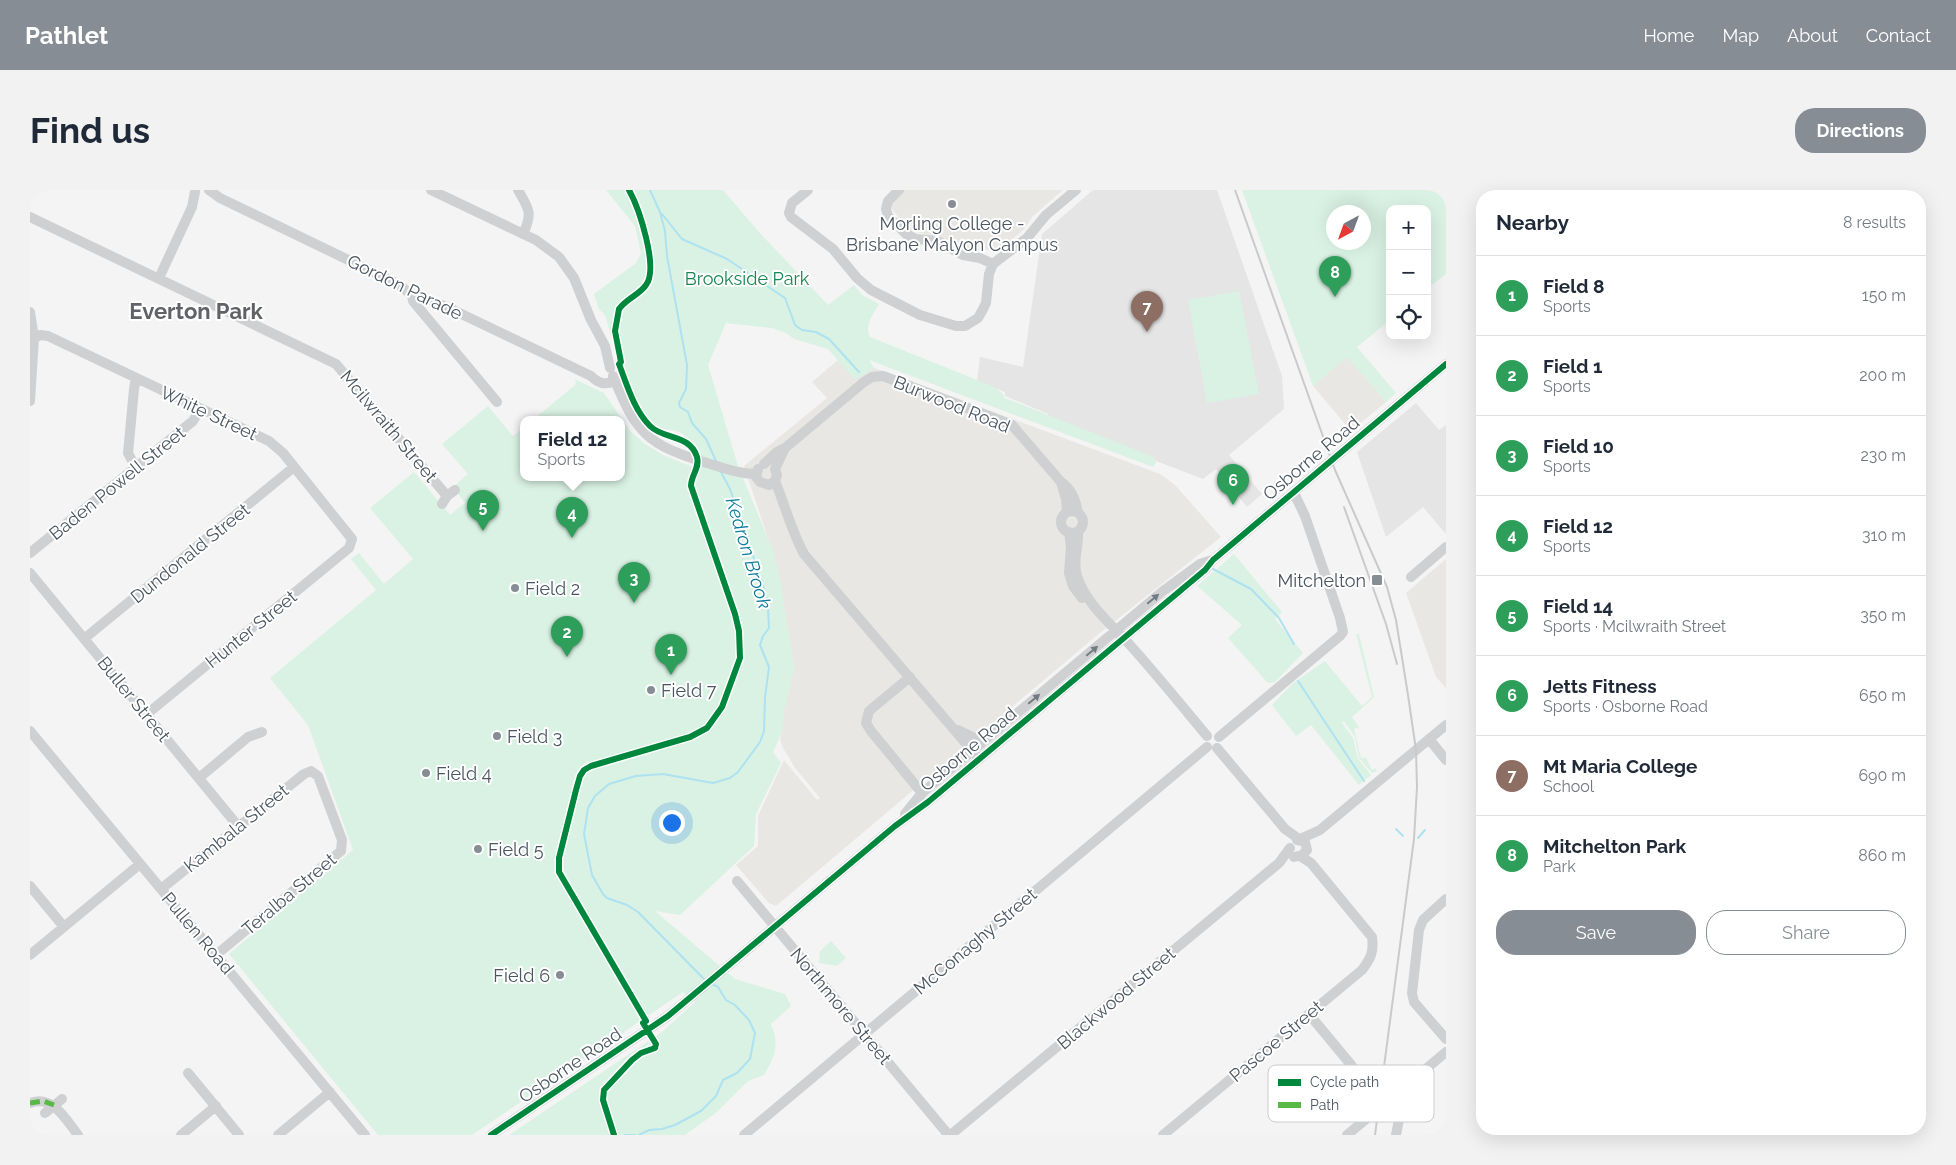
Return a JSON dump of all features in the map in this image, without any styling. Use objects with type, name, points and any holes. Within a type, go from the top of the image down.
[{"type":"street","points":[[431,190],[543,244],[563,261],[574,278],[591,320],[599,348],[613,374],[628,410],[641,430],[659,444],[692,458],[741,473],[756,474]]},
{"type":"street","points":[[518,190],[530,214],[523,234]]},
{"type":"street","points":[[808,190],[792,203],[789,213],[794,221],[833,248],[856,278],[871,290],[907,310],[956,326],[965,326],[972,323],[982,311],[986,303],[989,274],[993,264],[1027,238],[1046,215],[1076,190]]},
{"type":"street","points":[[898,190],[888,201],[886,210],[888,216],[901,231],[910,238],[937,240],[963,255],[980,258],[993,264]]},
{"type":"street","points":[[158,278],[192,208],[202,192]]},
{"type":"street","name":"Gordon Parade","points":[[202,192],[220,198],[396,283],[412,295],[449,308],[591,376],[601,384],[613,374]]},
{"type":"street","name":"Mcilwraith Street","points":[[30,217],[336,364],[448,497]]},
{"type":"street","points":[[412,295],[413,301],[497,402]]},
{"type":"street","points":[[30,312],[32,340],[30,401]]},
{"type":"street","name":"White Street","points":[[32,340],[40,335],[48,336],[269,441],[294,466],[349,533],[352,542]]},
{"type":"street","name":"Osborne Road","points":[[895,826],[922,793],[976,755],[1123,638],[1446,364]]},
{"type":"street","name":"Burwood Road","points":[[764,464],[868,379],[883,376],[1012,424],[1061,482],[1072,513]]},
{"type":"street","points":[[136,378],[128,453],[136,468]]},
{"type":"street","name":"Baden Powell Street","points":[[30,553],[193,421],[200,409]]},
{"type":"street","points":[[775,469],[785,448]]},
{"type":"street","points":[[764,464],[770,465],[775,469],[777,475],[770,483],[760,482],[756,474],[758,468],[764,464]]},
{"type":"street","name":"Dundonald Street","points":[[85,638],[294,466]]},
{"type":"street","points":[[770,483],[782,501],[795,537],[804,554],[976,755]]},
{"type":"street","points":[[1219,737],[1343,632],[1340,618],[1305,516],[1294,493]]},
{"type":"street","points":[[1074,532],[1082,527],[1083,521],[1072,513],[1063,517],[1061,523],[1064,529],[1074,532],[1079,540],[1075,564],[1077,576],[1086,596],[1115,632],[1123,638],[1207,736]]},
{"type":"street","name":"Hunter Street","points":[[147,714],[349,548],[352,542]]},
{"type":"street","points":[[1411,576],[1446,546]]},
{"type":"street","name":"Osborne Road","points":[[491,1135],[644,1033],[685,1002],[895,826],[928,802],[976,755],[983,742],[1171,585],[1200,564],[1213,560]]},
{"type":"street","name":"Buller Street","points":[[30,572],[238,826]]},
{"type":"street","points":[[910,678],[870,711],[866,723],[922,793]]},
{"type":"street","name":"Blackwood Street","points":[[949,1134],[1299,848],[1446,725]]},
{"type":"street","points":[[954,728],[983,742]]},
{"type":"street","name":"Pullen Road","points":[[30,731],[365,1135]]},
{"type":"street","points":[[199,778],[248,737],[262,732]]},
{"type":"street","points":[[1207,736],[1212,734],[1219,737]]},
{"type":"street","points":[[1207,736],[1205,742],[1212,747],[1285,829],[1299,848]]},
{"type":"street","points":[[1212,747],[1220,742],[1219,737]]},
{"type":"street","points":[[1429,739],[1446,760]]},
{"type":"street","name":"McConaghy Street","points":[[744,1135],[863,1034],[1212,747]]},
{"type":"street","name":"Kambala Street","points":[[161,889],[304,774],[313,772]]},
{"type":"street","name":"Teralba Street","points":[[216,955],[341,851],[343,846],[342,840],[320,779],[313,772]]},
{"type":"street","name":"Pascoe Street","points":[[1163,1135],[1362,970],[1370,959],[1373,949],[1372,937],[1299,848]]},
{"type":"street","points":[[30,955],[140,864]]},
{"type":"street","name":"Northmore Street","points":[[737,881],[834,996],[863,1034],[949,1134]]},
{"type":"street","points":[[30,886],[64,927]]},
{"type":"street","points":[[1446,899],[1423,920],[1419,930],[1412,993],[1414,1002],[1446,1039]]},
{"type":"street","points":[[1309,1014],[1351,1065]]},
{"type":"street","points":[[1430,1065],[1446,1052]]},
{"type":"street","points":[[188,1073],[239,1135]]},
{"type":"street","points":[[278,1135],[330,1092]]},
{"type":"street","points":[[30,1103],[43,1101],[58,1102]]},
{"type":"street","points":[[46,1113],[58,1102]]},
{"type":"street","points":[[58,1102],[78,1135]]},
{"type":"street","points":[[181,1135],[216,1106]]},
{"type":"street","points":[[1347,1135],[1362,1122]]},
{"type":"street","points":[[1396,1135],[1398,1122]]},
{"type":"shaded area","points":[[904,190],[1063,190],[1033,216],[1024,229],[1011,241],[998,249],[982,250],[961,248],[950,241],[909,230],[892,209],[892,204]]},
{"type":"shaded area","points":[[1093,190],[1217,190],[1282,376],[1284,409],[1229,455],[1262,494],[1247,507],[1216,469],[1203,479],[1049,420],[1048,414],[1005,396],[1005,392],[977,382],[980,357],[1023,367],[1042,234]]},
{"type":"shaded area","points":[[1347,356],[1386,402],[1351,431],[1313,386]]},
{"type":"shaded area","points":[[838,360],[855,379],[874,368],[887,372],[1160,474],[1175,485],[1221,537],[1095,637],[776,906],[769,903],[736,865],[758,846],[758,816],[784,760],[817,800],[820,798],[795,768],[780,740],[784,708],[794,668],[777,566],[744,466],[827,398],[812,382]]},
{"type":"shaded area","points":[[1416,403],[1439,430],[1446,425],[1446,534],[1423,507],[1386,537],[1357,452]]},
{"type":"shaded area","points":[[1446,559],[1446,688],[1436,677],[1406,593]]},
{"type":"green space","name":"Brookside Park","points":[[606,190],[723,190],[759,232],[828,305],[854,285],[862,295],[879,304],[869,324],[868,333],[870,337],[992,386],[1002,393],[1005,398],[1154,457],[1156,463],[1153,467],[869,360],[874,368],[855,380],[828,349],[794,339],[786,333],[772,328],[726,323],[708,365],[738,466],[774,553],[780,578],[794,668],[784,708],[783,725],[773,752],[781,763],[756,814],[754,846],[680,915],[655,911],[735,979],[785,994],[791,1006],[771,1024],[776,1045],[771,1062],[764,1075],[748,1081],[717,1112],[685,1135],[509,1135],[662,1032],[695,1002],[683,992],[472,1135],[378,1135],[229,954],[353,850],[308,725],[270,678],[376,590],[351,559],[359,553],[384,584],[413,559],[370,508],[414,472],[450,515],[465,503],[453,487],[468,474],[442,444],[488,406],[513,436],[520,430],[520,481],[625,481],[625,424],[630,431],[645,444],[663,455],[700,470],[699,459],[692,443],[684,435],[653,426],[642,413],[623,373],[605,316],[599,309],[594,294],[636,263],[641,253],[635,226]]},
{"type":"green space","points":[[1242,190],[1446,190],[1446,274],[1431,286],[1431,205],[1386,205],[1386,323],[1357,347],[1396,393],[1386,402],[1347,357],[1313,386]]},
{"type":"green space","points":[[1239,291],[1259,394],[1207,403],[1188,300]]},
{"type":"green space","points":[[574,379],[604,393],[620,416],[538,416],[575,385]]},
{"type":"green space","points":[[1234,554],[1282,612],[1275,619],[1303,653],[1275,682],[1268,683],[1228,638],[1242,625],[1197,586]]},
{"type":"green space","points":[[1356,634],[1359,634],[1374,697],[1352,717],[1359,727],[1354,729],[1361,758],[1366,758],[1372,770],[1375,768],[1377,771],[1372,773],[1359,758],[1355,737],[1344,721],[1342,723],[1353,738],[1358,759],[1371,775],[1359,785],[1311,725],[1296,736],[1272,705],[1293,683],[1325,661],[1362,706],[1372,697]]},
{"type":"green space","points":[[831,941],[846,958],[837,966],[819,963],[820,951]]},
{"type":"waterway","name":"Kedron Brook","points":[[650,190],[660,212],[665,231],[667,256],[687,365],[686,389],[679,403],[680,407],[688,412],[692,423],[706,439],[716,461]]},
{"type":"waterway","points":[[662,214],[682,239],[727,259],[785,298],[795,325],[802,330],[816,332],[829,339],[859,372]]},
{"type":"waterway","name":"Kedron Brook","points":[[705,980],[638,912],[627,905],[607,898],[603,894],[592,875],[584,834],[588,808],[595,796],[609,784],[636,776],[663,774],[713,783],[730,778],[738,772],[760,742],[764,731],[765,697],[769,667],[760,645],[763,636],[769,628],[768,607],[763,585],[730,489],[721,472]]},
{"type":"waterway","points":[[1213,569],[1251,589],[1279,618],[1294,644]]},
{"type":"waterway","points":[[1298,681],[1364,781]]},
{"type":"waterway","points":[[1396,829],[1403,836]]},
{"type":"waterway","points":[[1418,838],[1425,830]]},
{"type":"waterway","name":"Kedron Brook","points":[[639,1135],[649,1130],[675,1125],[701,1111],[716,1096],[723,1080],[737,1073],[750,1059],[755,1033],[749,1020],[735,1005],[726,1000],[718,987],[712,984]]},
{"type":"waterway","name":"Kedron Brook","points":[[625,1135],[635,1135]]},
{"type":"railway","points":[[1235,190],[1335,470],[1387,587],[1396,620],[1416,750],[1417,787],[1414,839],[1384,1065]]},
{"type":"railway","points":[[1344,507],[1386,624],[1397,664]]},
{"type":"railway","points":[[1375,1135],[1377,1122]]},
{"type":"marked path","points":[[30,1103],[43,1101],[54,1105]]},
{"type":"cycle path","points":[[614,1135],[603,1100],[604,1090],[632,1060],[641,1053],[655,1048],[656,1044],[643,1023],[646,1021],[559,872],[559,858],[576,790],[580,776],[584,770],[591,766],[690,737],[707,728],[722,707],[740,658],[739,631],[735,614],[691,486],[698,461],[697,457],[689,444],[662,434],[644,420],[632,397],[619,364],[621,362],[615,331],[619,309],[646,285],[650,266],[649,252],[642,223],[629,190]]},
{"type":"cycle path","points":[[491,1135],[668,1016],[1205,570],[1213,560],[1446,364]]},
{"type":"place","name":"Morling College - Brisbane Malyon Campus","points":[[952,204]]},
{"type":"place","name":"Mitchelton Park","points":[[1335,297]]},
{"type":"place","name":"Mt Maria College","points":[[1147,332]]},
{"type":"place","name":"Jetts Fitness","points":[[1233,505]]},
{"type":"place","name":"Field 14","points":[[483,531]]},
{"type":"place","name":"Field 12","points":[[572,538]]},
{"type":"place","name":"Mitchelton","points":[[1377,580]]},
{"type":"place","name":"Field 2","points":[[515,588]]},
{"type":"place","name":"Field 10","points":[[634,603]]},
{"type":"place","name":"Field 1","points":[[567,657]]},
{"type":"place","name":"Field 8","points":[[671,675]]},
{"type":"place","name":"Field 7","points":[[651,690]]},
{"type":"place","name":"Field 3","points":[[497,736]]},
{"type":"place","name":"Field 4","points":[[426,773]]},
{"type":"place","name":"Field 5","points":[[478,849]]},
{"type":"place","name":"Field 6","points":[[560,975]]},
{"type":"district","name":"Everton Park","points":[[196,311]]}]
